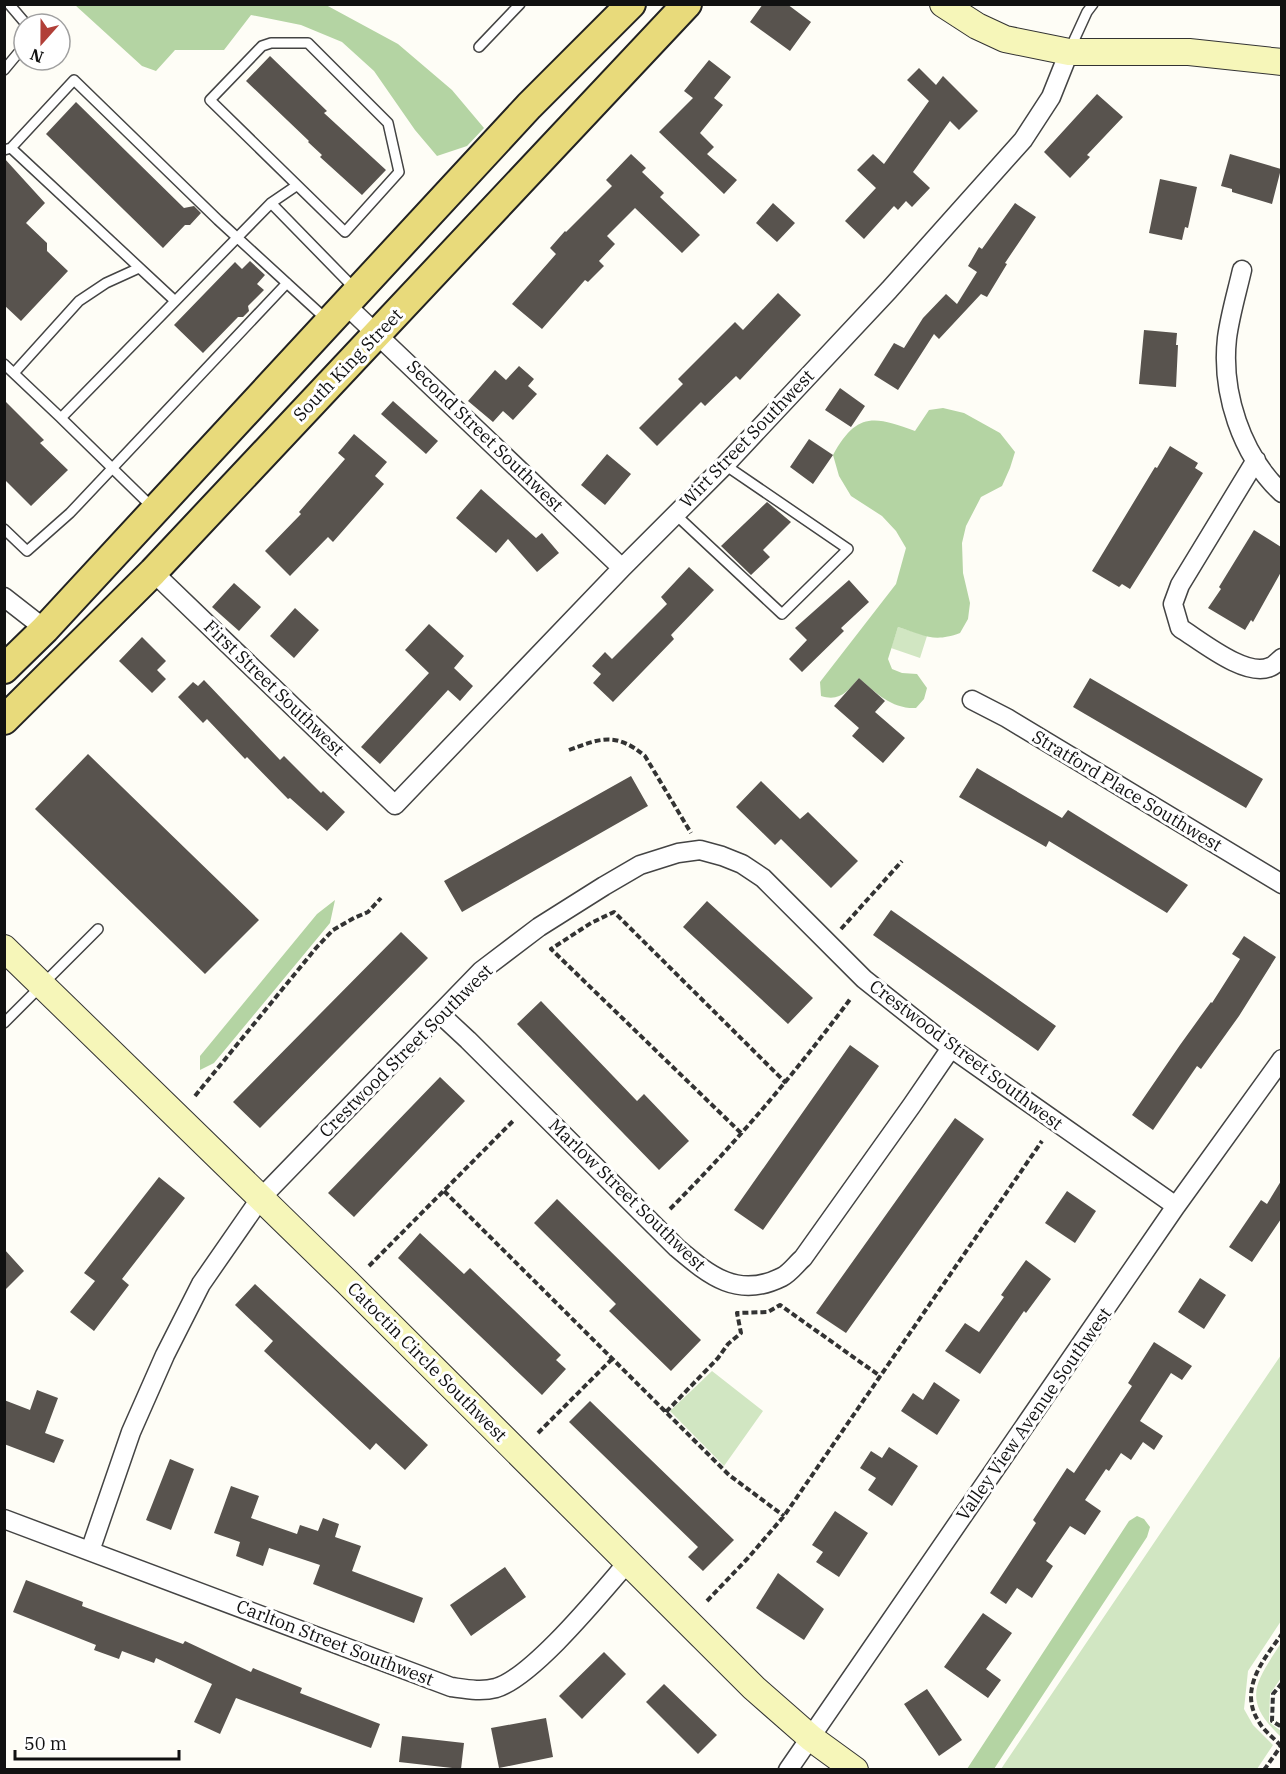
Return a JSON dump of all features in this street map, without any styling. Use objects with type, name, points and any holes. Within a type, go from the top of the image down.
[{"type":"main road","points":[[4,669],[345,307],[529,106],[631,4]]},
{"type":"main road","name":"South King Street","points":[[4,720],[153,572],[687,4]]},
{"type":"main road","points":[[943,4],[977,26],[1005,39],[1069,52],[1189,51],[1281,62]]},
{"type":"main road","name":"Catoctin Circle Southwest","points":[[4,948],[347,1282],[754,1688],[811,1738],[855,1770]]},
{"type":"street","name":"Wirt Street Southwest","points":[[395,805],[622,568],[725,465],[889,290],[1023,140],[1051,97],[1069,52]]},
{"type":"street","points":[[1242,270],[1227,337],[1227,373],[1238,430],[1270,483],[1281,493]]},
{"type":"street","name":"Second Street Southwest","points":[[345,307],[378,334],[622,568]]},
{"type":"street","points":[[1256,460],[1180,585],[1173,604],[1180,628],[1243,667],[1256,670],[1271,667],[1281,658]]},
{"type":"street","name":"First Street Southwest","points":[[153,572],[395,805]]},
{"type":"street","points":[[4,597],[45,628]]},
{"type":"street","name":"Stratford Place Southwest","points":[[972,700],[1007,718],[1281,884]]},
{"type":"street","name":"Crestwood Street Southwest","points":[[90,1551],[131,1432],[165,1355],[201,1284],[260,1199],[482,971],[539,927],[640,865],[678,853],[700,850],[742,864],[763,878],[864,979],[951,1048],[1176,1206]]},
{"type":"street","name":"Marlow Street Southwest","points":[[440,1014],[677,1248],[706,1272],[731,1284],[760,1284],[784,1276],[803,1258],[951,1048]]},
{"type":"street","name":"Valley View Avenue Southwest","points":[[788,1770],[1176,1206],[1281,1059]]},
{"type":"street","name":"Carlton Street Southwest","points":[[4,1519],[451,1687],[474,1690],[497,1688],[530,1668],[576,1621],[628,1562]]},
{"type":"lane","points":[[479,47],[520,4]]},
{"type":"lane","points":[[1069,52],[1093,4]]},
{"type":"lane","points":[[271,43],[308,43],[388,123],[399,172],[345,232],[296,186],[210,100],[262,46],[271,43]]},
{"type":"lane","points":[[174,300],[8,149],[74,80],[218,220],[287,283],[345,307]]},
{"type":"lane","points":[[61,418],[271,203],[296,186]]},
{"type":"lane","points":[[271,203],[345,307]]},
{"type":"lane","points":[[14,373],[79,301],[106,283],[139,268]]},
{"type":"lane","points":[[4,530],[27,551],[70,513],[287,283]]},
{"type":"lane","points":[[4,364],[154,510]]},
{"type":"lane","points":[[675,514],[782,614],[848,549],[725,465]]},
{"type":"lane","points":[[4,1023],[98,929]]},
{"type":"path","points":[[569,750],[611,738],[623,740],[635,747],[645,756],[692,833],[681,835]]},
{"type":"path","points":[[837,924],[841,929],[902,861]]},
{"type":"path","points":[[195,1096],[316,948],[333,930],[368,912],[381,898]]},
{"type":"path","points":[[741,1133],[551,949],[591,923],[615,912],[786,1083]]},
{"type":"path","points":[[670,1209],[710,1169],[786,1083],[851,998]]},
{"type":"path","points":[[369,1266],[514,1120]]},
{"type":"path","points":[[707,1600],[748,1558],[784,1516],[1042,1142]]},
{"type":"path","points":[[444,1191],[729,1475],[784,1516]]},
{"type":"path","points":[[666,1412],[718,1358],[728,1344],[741,1333],[737,1313],[768,1312],[780,1305],[880,1376]]},
{"type":"path","points":[[538,1433],[612,1359]]},
{"type":"path","points":[[1264,1770],[1281,1746],[1259,1723],[1253,1709],[1251,1694],[1253,1680],[1264,1658],[1281,1634]]},
{"type":"path","points":[[1281,1683],[1273,1694],[1272,1721],[1281,1727]]},
{"type":"green space","points":[[75,5],[326,5],[398,44],[452,90],[484,128],[467,146],[437,156],[415,130],[374,71],[342,42],[301,25],[251,15],[224,50],[175,50],[156,71],[142,66]]},
{"type":"green space","points":[[943,408],[964,413],[1000,433],[1015,452],[1002,486],[981,497],[966,526],[962,543],[963,573],[970,603],[968,619],[960,633],[935,638],[898,627],[888,659],[892,669],[902,673],[917,674],[927,688],[924,699],[916,708],[907,708],[892,703],[859,678],[843,694],[833,698],[821,696],[820,682],[896,584],[906,548],[896,531],[882,516],[851,496],[839,476],[833,455],[850,431],[867,421],[888,422],[915,431],[929,410]]},
{"type":"green space","points":[[898,627],[927,636],[920,658],[891,648]]},
{"type":"green space","points":[[335,900],[330,923],[214,1063],[200,1070],[200,1056],[317,914]]},
{"type":"green space","points":[[1281,1355],[1281,1621],[1248,1671],[1244,1709],[1253,1725],[1273,1745],[1257,1769],[1001,1769]]},
{"type":"green space","points":[[712,1371],[763,1411],[724,1466],[670,1411]]},
{"type":"green space","points":[[1137,1516],[1144,1519],[1150,1527],[1147,1537],[994,1769],[967,1769],[1129,1521]]},
{"type":"green space","points":[[1281,1643],[1281,1678],[1270,1694],[1269,1722],[1281,1731],[1280,1736],[1260,1711],[1256,1690],[1259,1680]]},
{"type":"building","points":[[763,4],[787,4],[811,22],[790,51],[750,22]]},
{"type":"building","points":[[270,56],[327,111],[324,113],[386,170],[362,195],[320,157],[322,155],[309,141],[246,81]]},
{"type":"building","points":[[709,60],[731,77],[714,98],[723,105],[700,133],[714,147],[707,154],[737,180],[724,194],[659,132],[693,98],[684,91]]},
{"type":"building","points":[[919,68],[936,85],[943,76],[978,111],[959,130],[950,121],[913,172],[930,188],[912,207],[906,201],[898,210],[894,206],[864,239],[845,221],[876,188],[857,170],[873,154],[884,164],[929,101],[907,80]]},
{"type":"building","points":[[1097,94],[1123,117],[1087,155],[1090,157],[1070,178],[1044,152]]},
{"type":"building","points":[[76,102],[184,208],[194,206],[201,213],[190,225],[185,225],[163,248],[46,134]]},
{"type":"building","points":[[631,154],[646,168],[642,172],[664,193],[660,197],[700,235],[682,253],[635,208],[607,236],[615,244],[599,261],[604,266],[588,282],[585,280],[542,329],[512,304],[556,254],[550,248],[612,186],[606,180]]},
{"type":"building","points":[[1230,154],[1281,169],[1272,204],[1232,192],[1232,189],[1221,186]]},
{"type":"building","points":[[4,158],[45,203],[26,223],[47,243],[47,251],[68,271],[21,321],[4,305]]},
{"type":"building","points":[[1160,179],[1197,187],[1188,228],[1185,227],[1182,240],[1149,233]]},
{"type":"building","points":[[773,203],[795,223],[777,242],[756,223]]},
{"type":"building","points":[[1015,203],[1036,217],[1005,263],[1007,264],[987,297],[981,294],[939,339],[934,334],[898,390],[874,375],[894,343],[904,348],[923,318],[946,294],[957,304],[977,272],[968,266],[979,247],[982,249]]},
{"type":"building","points":[[250,261],[265,275],[257,284],[264,290],[248,306],[249,311],[243,317],[238,317],[203,353],[174,325],[235,262],[242,269]]},
{"type":"building","points":[[778,293],[801,315],[740,380],[736,376],[705,406],[701,402],[657,446],[639,428],[683,384],[678,379],[735,322],[743,330]]},
{"type":"building","points":[[1144,330],[1177,333],[1176,387],[1139,384]]},
{"type":"building","points":[[519,366],[534,379],[528,386],[537,394],[513,420],[503,411],[493,422],[468,401],[495,370],[506,380]]},
{"type":"building","points":[[840,388],[865,406],[851,427],[825,410]]},
{"type":"building","points":[[4,400],[44,440],[40,443],[68,470],[31,506],[4,479]]},
{"type":"building","points":[[393,401],[438,441],[426,454],[381,414]]},
{"type":"building","points":[[354,434],[387,462],[375,476],[384,484],[333,542],[328,537],[290,576],[265,551],[301,514],[299,512],[345,459],[338,453]]},
{"type":"building","points":[[809,439],[833,455],[813,484],[790,467]]},
{"type":"building","points":[[1170,446],[1198,463],[1195,468],[1203,473],[1130,589],[1122,584],[1119,587],[1092,571]]},
{"type":"building","points":[[607,454],[631,474],[605,505],[581,485]]},
{"type":"building","points":[[481,489],[536,538],[542,533],[559,553],[537,572],[508,539],[496,553],[456,518]]},
{"type":"building","points":[[767,502],[791,522],[763,550],[770,557],[751,575],[721,546]]},
{"type":"building","points":[[1254,530],[1281,547],[1281,572],[1253,622],[1251,620],[1245,630],[1208,608]]},
{"type":"building","points":[[689,567],[714,590],[671,635],[674,639],[613,702],[593,683],[601,674],[592,666],[605,652],[612,659],[667,604],[661,597]]},
{"type":"building","points":[[849,580],[869,602],[841,628],[844,631],[802,672],[789,659],[807,640],[795,628]]},
{"type":"building","points":[[234,583],[261,607],[239,631],[212,607]]},
{"type":"building","points":[[295,608],[319,630],[294,658],[270,636]]},
{"type":"building","points":[[429,624],[464,656],[454,668],[473,686],[460,701],[448,690],[380,764],[361,747],[429,673],[405,650]]},
{"type":"building","points":[[142,637],[166,661],[157,670],[166,679],[152,693],[119,661]]},
{"type":"building","points":[[859,678],[885,701],[875,712],[905,738],[883,763],[852,736],[859,728],[834,706]]},
{"type":"building","points":[[1090,678],[1263,779],[1246,808],[1073,707]]},
{"type":"building","points":[[204,680],[280,760],[284,756],[321,793],[323,791],[345,812],[327,831],[290,798],[288,799],[247,757],[245,759],[207,719],[203,723],[178,697],[193,682],[198,686]]},
{"type":"building","points":[[88,754],[259,920],[205,974],[35,809]]},
{"type":"building","points":[[977,768],[1062,818],[1068,810],[1188,885],[1167,913],[1049,841],[1046,847],[959,797]]},
{"type":"building","points":[[631,776],[648,806],[462,912],[444,881]]},
{"type":"building","points":[[761,781],[800,819],[808,812],[858,861],[831,888],[781,839],[775,845],[736,807]]},
{"type":"building","points":[[707,901],[813,998],[788,1024],[683,927]]},
{"type":"building","points":[[891,910],[1056,1026],[1038,1051],[873,935]]},
{"type":"building","points":[[401,932],[428,958],[260,1128],[233,1102]]},
{"type":"building","points":[[1244,936],[1276,957],[1239,1016],[1201,1069],[1197,1066],[1153,1130],[1132,1115],[1212,1003],[1240,959],[1232,954]]},
{"type":"building","points":[[541,1001],[637,1101],[644,1094],[689,1141],[659,1170],[517,1024]]},
{"type":"building","points":[[850,1045],[879,1066],[763,1230],[734,1210]]},
{"type":"building","points":[[440,1077],[465,1101],[354,1217],[328,1193]]},
{"type":"building","points":[[955,1118],[984,1139],[846,1333],[816,1313]]},
{"type":"building","points":[[159,1177],[185,1198],[122,1279],[129,1285],[94,1331],[70,1312],[95,1281],[84,1273]]},
{"type":"building","points":[[1281,1181],[1281,1219],[1252,1262],[1229,1247],[1261,1200],[1267,1204]]},
{"type":"building","points":[[1067,1191],[1096,1211],[1075,1243],[1045,1223]]},
{"type":"building","points":[[557,1199],[701,1340],[671,1371],[609,1311],[616,1304],[534,1223]]},
{"type":"building","points":[[420,1233],[464,1274],[470,1268],[561,1355],[556,1360],[566,1369],[542,1395],[398,1258]]},
{"type":"building","points":[[4,1249],[24,1271],[4,1291]]},
{"type":"building","points":[[1026,1260],[1051,1279],[1026,1313],[1024,1311],[980,1374],[945,1351],[965,1323],[979,1332],[1004,1297],[1001,1295]]},
{"type":"building","points":[[1200,1278],[1226,1295],[1204,1329],[1178,1312]]},
{"type":"building","points":[[255,1284],[428,1445],[405,1470],[376,1443],[370,1450],[264,1351],[273,1341],[235,1305]]},
{"type":"building","points":[[1154,1342],[1192,1366],[1182,1380],[1171,1373],[1140,1421],[1163,1436],[1154,1450],[1143,1442],[1131,1460],[1121,1453],[1109,1471],[1106,1469],[1085,1500],[1101,1511],[1085,1535],[1070,1526],[1046,1561],[1053,1566],[1032,1598],[1017,1588],[1006,1604],[990,1593],[1036,1523],[1033,1520],[1067,1468],[1074,1473],[1132,1386],[1128,1383]]},
{"type":"building","points":[[934,1382],[960,1400],[937,1435],[901,1411],[913,1393],[923,1400]]},
{"type":"building","points":[[37,1390],[58,1398],[45,1433],[64,1440],[54,1463],[4,1444],[4,1400],[30,1410]]},
{"type":"building","points":[[590,1401],[734,1540],[703,1571],[688,1557],[698,1547],[569,1422]]},
{"type":"building","points":[[889,1447],[918,1466],[892,1506],[868,1490],[876,1478],[860,1468],[871,1451],[882,1458]]},
{"type":"building","points":[[170,1459],[194,1469],[171,1530],[146,1520]]},
{"type":"building","points":[[231,1486],[259,1496],[251,1518],[297,1534],[300,1525],[318,1531],[323,1518],[339,1524],[335,1537],[361,1546],[352,1571],[423,1598],[414,1623],[313,1584],[320,1565],[269,1548],[263,1566],[236,1556],[240,1542],[214,1533]]},
{"type":"building","points":[[835,1511],[868,1533],[839,1577],[816,1562],[823,1552],[812,1545]]},
{"type":"building","points":[[505,1567],[526,1597],[471,1636],[450,1605]]},
{"type":"building","points":[[778,1573],[824,1609],[804,1640],[756,1608]]},
{"type":"building","points":[[26,1580],[83,1602],[82,1606],[183,1644],[185,1641],[251,1672],[253,1668],[302,1688],[300,1693],[380,1724],[371,1748],[236,1698],[220,1734],[194,1722],[212,1684],[156,1658],[154,1663],[122,1651],[119,1659],[94,1650],[96,1645],[13,1612]]},
{"type":"building","points":[[983,1613],[1012,1633],[986,1669],[1001,1680],[988,1698],[944,1667]]},
{"type":"building","points":[[604,1652],[626,1674],[582,1719],[559,1696]]},
{"type":"building","points":[[664,1684],[717,1735],[698,1754],[646,1702]]},
{"type":"building","points":[[927,1689],[962,1740],[939,1756],[904,1704]]},
{"type":"building","points":[[546,1718],[553,1757],[499,1768],[491,1728]]},
{"type":"building","points":[[402,1736],[464,1743],[461,1769],[399,1762]]}]
